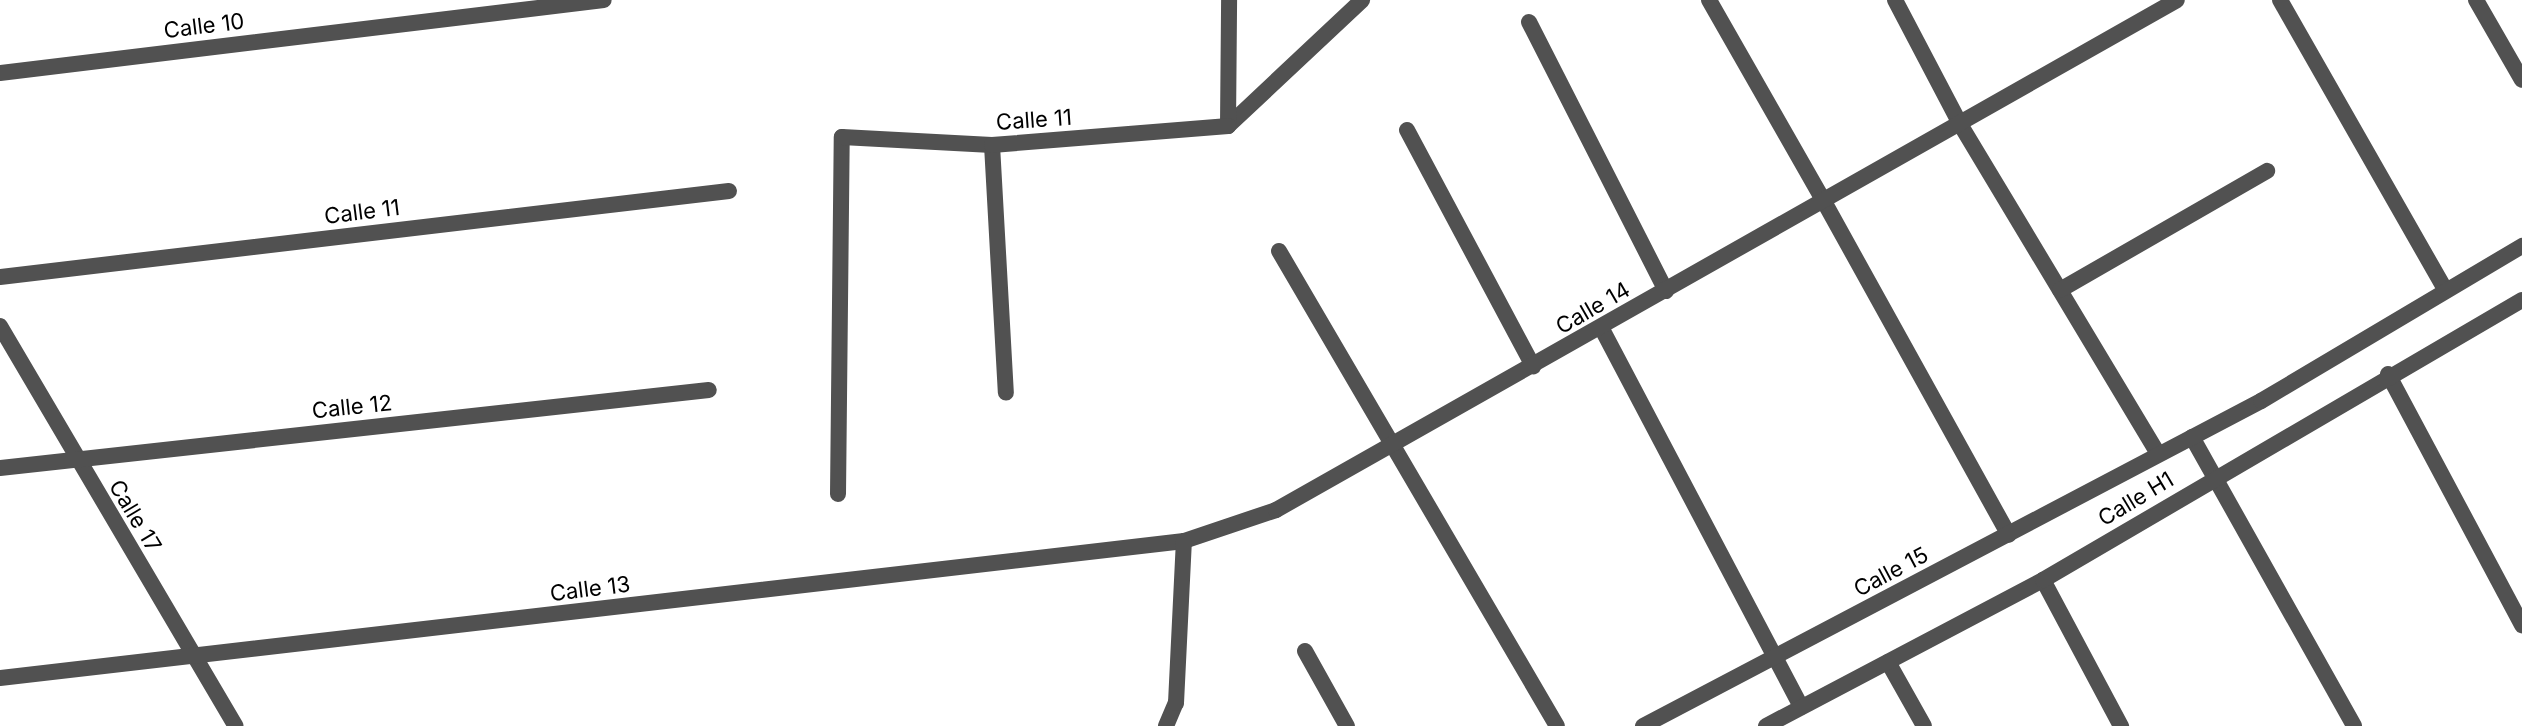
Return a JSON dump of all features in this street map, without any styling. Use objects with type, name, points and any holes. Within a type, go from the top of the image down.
[{"type":"street","name":"Calle 10","points":[[0,73],[604,0]]},
{"type":"street","points":[[1228,126],[1229,0]]},
{"type":"street","points":[[1228,126],[1362,0]]},
{"type":"street","points":[[1709,0],[2009,535]]},
{"type":"street","points":[[1895,0],[1960,124],[2158,454]]},
{"type":"street","points":[[2280,0],[2444,287]]},
{"type":"street","points":[[2476,0],[2522,80]]},
{"type":"street","name":"Calle 14","points":[[1184,541],[1276,510],[1533,366],[1603,331],[1822,198],[1960,124],[2168,2]]},
{"type":"street","points":[[1529,22],[1666,291]]},
{"type":"street","name":"Calle 11","points":[[838,494],[842,137],[992,145],[1228,126]]},
{"type":"street","points":[[1407,130],[1533,366]]},
{"type":"street","points":[[992,145],[1006,393]]},
{"type":"street","points":[[2060,290],[2267,171]]},
{"type":"street","name":"Calle 11","points":[[0,277],[729,191]]},
{"type":"street","name":"Calle H1","points":[[2158,454],[2192,437],[2444,287],[2522,246]]},
{"type":"street","points":[[1279,251],[1557,726]]},
{"type":"street","name":"Calle H1","points":[[1766,726],[2043,580],[2388,374],[2522,300]]},
{"type":"street","name":"Calle 17","points":[[0,326],[236,726]]},
{"type":"street","points":[[1603,331],[1773,659],[1801,707]]},
{"type":"street","points":[[2388,374],[2522,625]]},
{"type":"street","name":"Calle 12","points":[[0,468],[709,390]]},
{"type":"street","points":[[2192,437],[2354,726]]},
{"type":"street","name":"Calle 15","points":[[1643,726],[2158,454]]},
{"type":"street","points":[[1166,726],[1176,703],[1184,541]]},
{"type":"street","name":"Calle 13","points":[[0,678],[195,658],[1184,541]]},
{"type":"street","points":[[2043,580],[2121,726]]},
{"type":"street","points":[[1305,651],[1347,726]]},
{"type":"street","points":[[1888,662],[1924,726]]}]
